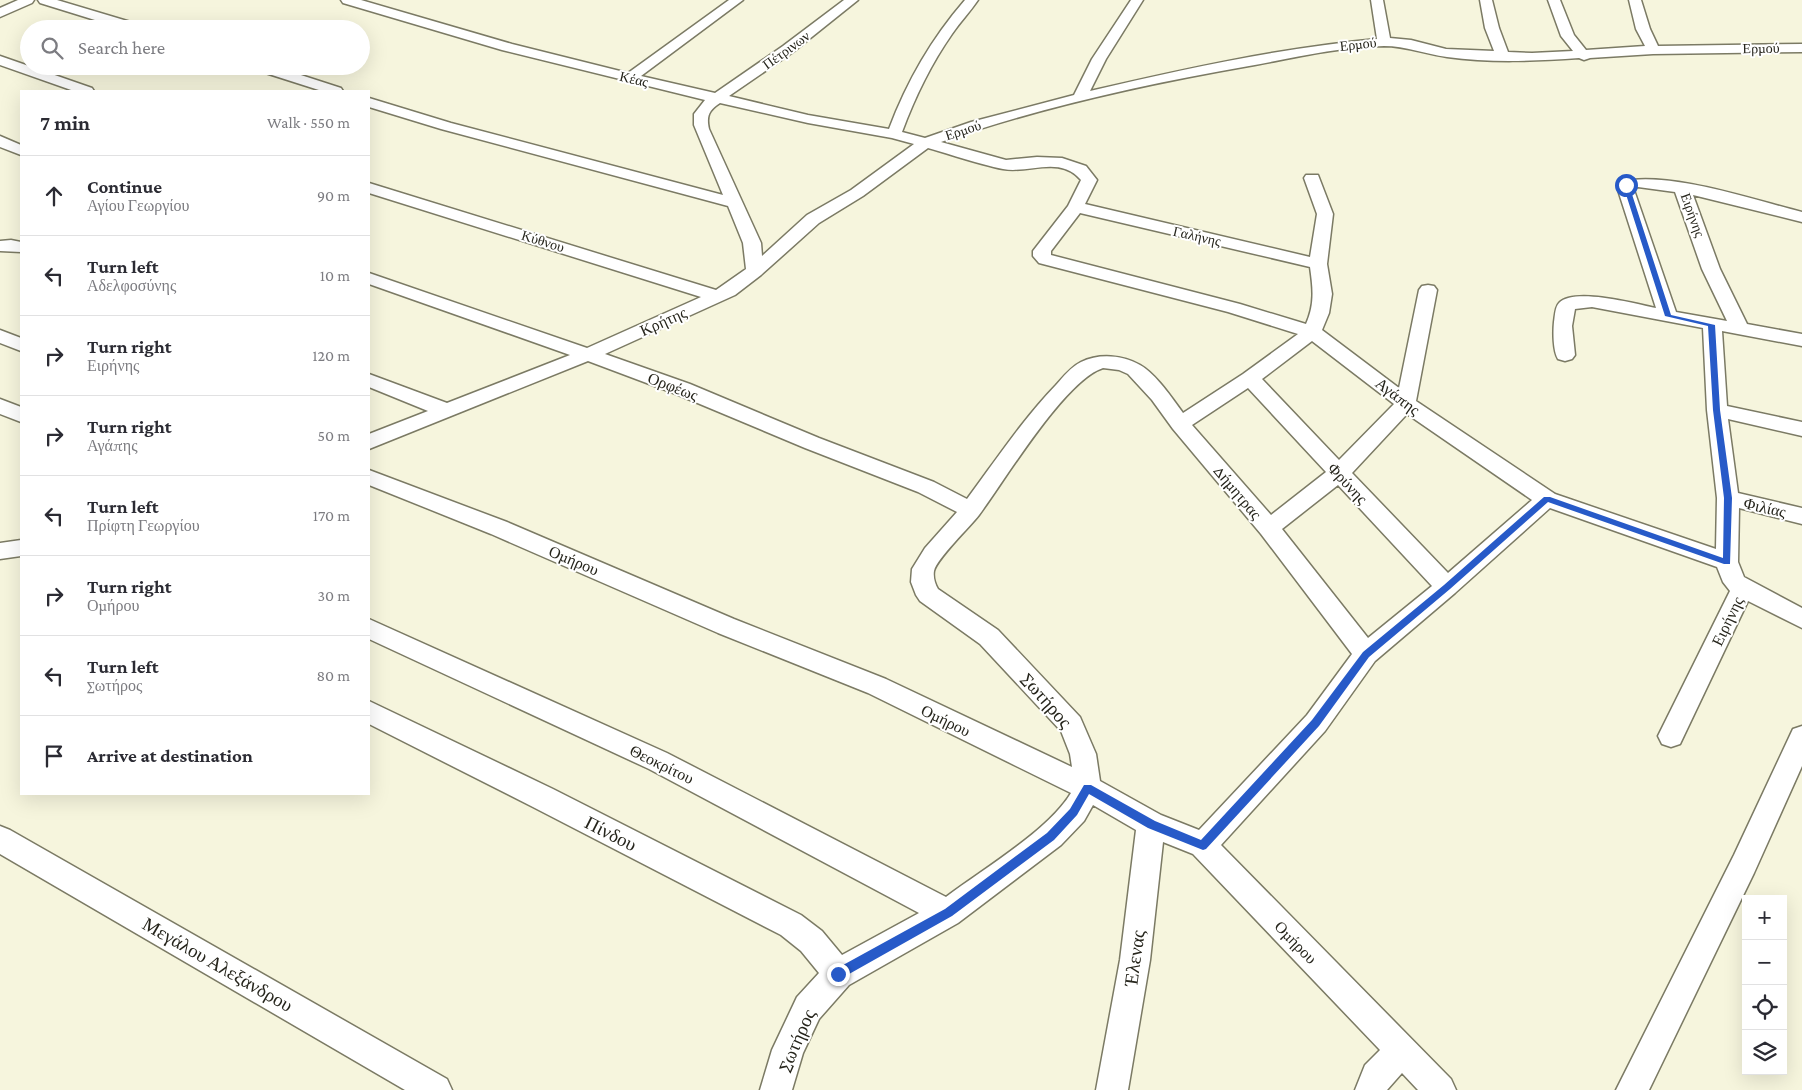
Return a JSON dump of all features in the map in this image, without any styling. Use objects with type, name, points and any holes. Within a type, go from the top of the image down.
[{"type":"street","points":[[0,13],[28,0]]},
{"type":"street","points":[[44,0],[110,20]]},
{"type":"street","name":"Κέας","points":[[347,0],[507,47],[630,78],[808,119],[894,134],[1006,165],[1053,162],[1072,165],[1080,169],[1089,180],[1076,207]]},
{"type":"street","points":[[630,78],[737,0]]},
{"type":"street","name":"Πέτρινων","points":[[734,203],[699,119],[701,112],[707,104],[788,50],[852,0]]},
{"type":"street","points":[[894,134],[903,107],[918,75],[935,48],[972,0]]},
{"type":"street","points":[[1080,98],[1099,59],[1137,0]]},
{"type":"street","points":[[1377,0],[1384,42]]},
{"type":"street","points":[[1486,0],[1492,28],[1503,56]]},
{"type":"street","points":[[1554,0],[1568,36],[1584,56]]},
{"type":"street","points":[[1635,0],[1653,50]]},
{"type":"street","name":"Ερμού","points":[[924,143],[976,125],[1080,98],[1191,72],[1270,56],[1324,48],[1384,42],[1411,44],[1446,53],[1532,57],[1584,56],[1653,50],[1802,48]]},
{"type":"street","points":[[0,60],[20,67]]},
{"type":"street","points":[[42,75],[84,90]]},
{"type":"street","points":[[286,75],[333,90]]},
{"type":"street","points":[[370,102],[446,126],[734,203],[752,243],[755,271]]},
{"type":"street","points":[[0,141],[20,150]]},
{"type":"street","name":"Κρήτης","points":[[370,442],[589,354],[729,291],[755,271],[813,219],[857,194],[924,143]]},
{"type":"street","points":[[1180,424],[1250,378],[1312,332],[1320,313],[1323,294],[1318,264],[1325,214],[1312,178]]},
{"type":"street","points":[[1668,316],[1626,190],[1626,185],[1632,182],[1682,188]]},
{"type":"street","name":"Κύθνου","points":[[370,188],[716,296]]},
{"type":"street","name":"Ειρήνης","points":[[1682,188],[1719,195],[1802,217]]},
{"type":"street","name":"Ειρήνης","points":[[1682,188],[1711,268],[1739,327]]},
{"type":"street","name":"Αγάπης","points":[[1076,207],[1041,254],[1045,259],[1234,308],[1312,332],[1406,404],[1547,499],[1727,562]]},
{"type":"street","name":"Γαλήνης","points":[[1076,207],[1318,264]]},
{"type":"street","points":[[0,246],[11,245],[20,248]]},
{"type":"street","name":"Ορφέως","points":[[370,278],[589,354],[683,389],[812,443],[926,487],[971,510]]},
{"type":"street","points":[[1269,528],[1339,473],[1406,404],[1428,290]]},
{"type":"street","points":[[1565,355],[1563,326],[1566,306],[1569,303],[1592,302],[1712,325],[1739,327],[1802,340]]},
{"type":"street","name":"Ειρήνης","points":[[1671,736],[1743,588],[1731,576],[1727,562],[1728,498],[1717,410],[1712,325]]},
{"type":"street","points":[[0,336],[20,345]]},
{"type":"street","name":"Δήμητρας","points":[[971,510],[1046,407],[1076,374],[1089,366],[1111,362],[1124,364],[1135,370],[1159,395],[1180,424],[1269,528],[1366,654]]},
{"type":"street","name":"Φρύνης","points":[[1250,378],[1447,587]]},
{"type":"street","points":[[370,380],[447,411]]},
{"type":"street","points":[[0,406],[20,415]]},
{"type":"street","points":[[1717,410],[1802,429]]},
{"type":"street","name":"Ομήρου","points":[[370,477],[499,528],[726,626],[876,686],[1088,788],[1151,824],[1203,846],[1440,1090]]},
{"type":"street","name":"Φιλίας","points":[[1728,498],[1802,516]]},
{"type":"street","points":[[1203,846],[1316,723],[1366,654],[1447,587],[1547,499]]},
{"type":"street","name":"Σωτήρος","points":[[776,1090],[788,1050],[808,1008],[838,974],[948,913],[1051,836],[1074,812],[1088,788],[1083,754],[1071,725],[989,637],[928,595],[923,582],[924,569],[933,554],[971,510]]},
{"type":"street","points":[[1743,588],[1802,619]]},
{"type":"street","name":"Θεοκρίτου","points":[[370,628],[658,761],[948,913]]},
{"type":"street","name":"Πίνδου","points":[[370,712],[543,798],[791,925],[805,933],[816,944],[838,974]]},
{"type":"street","points":[[1632,1090],[1744,864],[1802,737]]},
{"type":"street","name":"Έλενας","points":[[1112,1090],[1134,960],[1151,824]]},
{"type":"street","name":"Μεγάλου Αλεξάνδρου","points":[[0,839],[436,1090]]},
{"type":"street","points":[[1371,1090],[1376,1076],[1402,1050]]},
{"type":"route","points":[[838,974],[948,913],[1051,836],[1074,812],[1088,788],[1151,824],[1203,846],[1316,723],[1366,654],[1447,587],[1547,499],[1727,562],[1728,498],[1717,410],[1712,325],[1668,316],[1626,185]]}]
